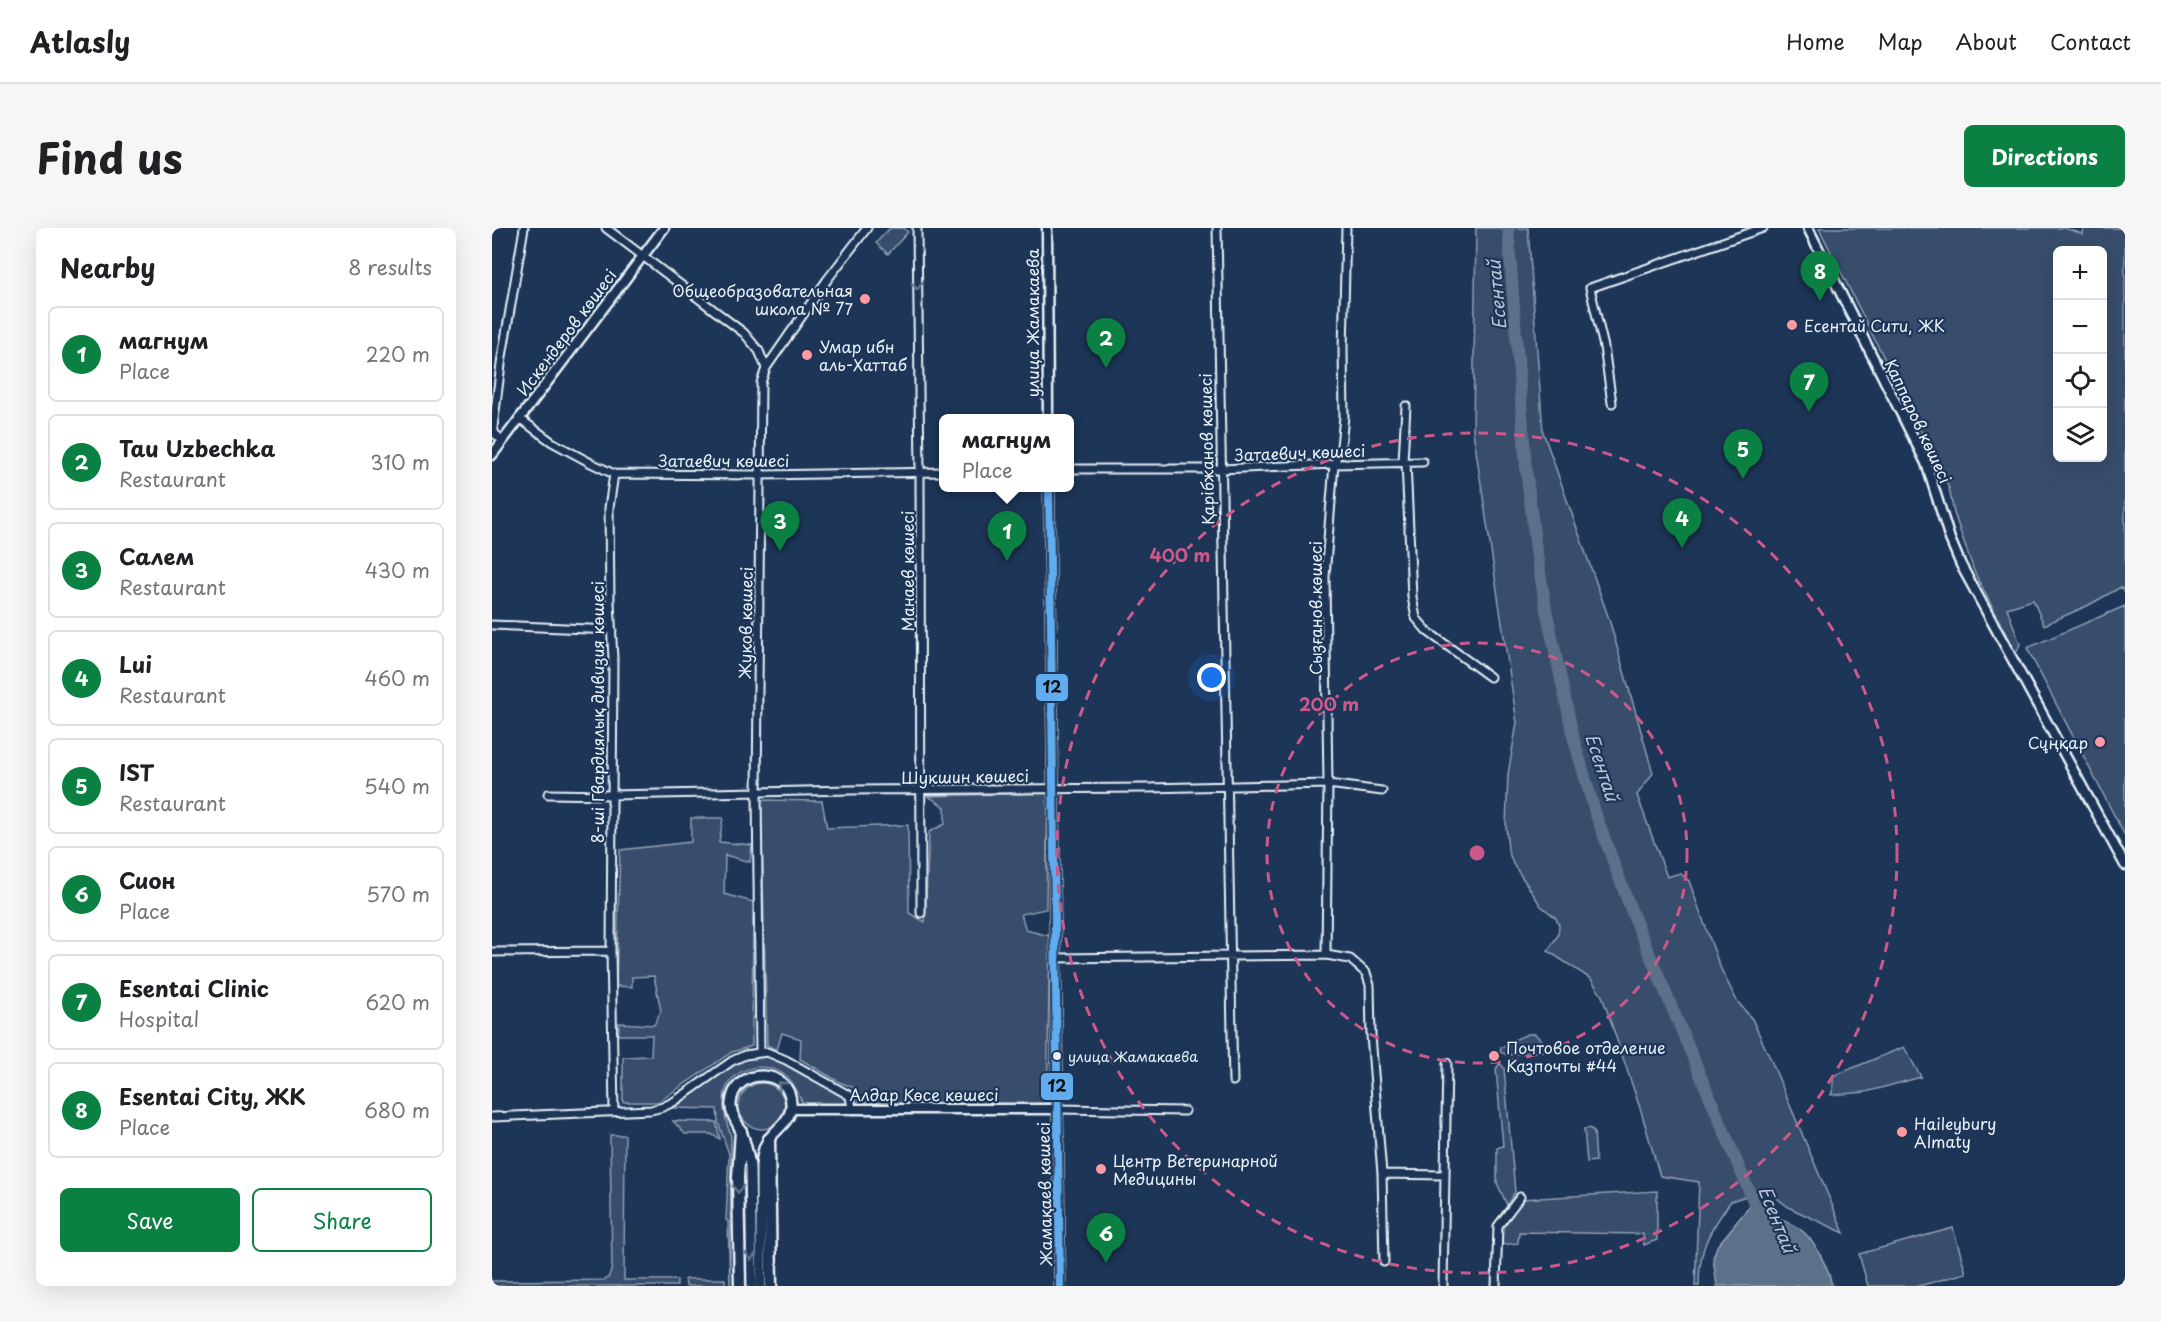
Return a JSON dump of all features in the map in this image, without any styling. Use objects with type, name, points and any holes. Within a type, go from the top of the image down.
[{"type":"main road","points":[[752,1286],[750,1166],[748,1150],[731,1111],[731,1103],[737,1088],[746,1079],[762,1075],[778,1080],[789,1093],[791,1110],[787,1120],[769,1139],[760,1166],[761,1286]]},
{"type":"main road","points":[[740,1286],[738,1178],[741,1131]]},
{"type":"main road","points":[[769,1139],[771,1286]]},
{"type":"street","points":[[502,440],[495,434],[493,427],[502,357],[524,228]]},
{"type":"street","points":[[606,228],[744,333],[759,351],[766,368]]},
{"type":"street","name":"Искендеров көшесі","points":[[492,455],[664,228]]},
{"type":"street","name":"Жуков көшесі","points":[[760,1053],[757,793],[761,383],[766,368],[827,280],[867,228]]},
{"type":"street","name":"Манаев көшесі","points":[[917,228],[921,913]]},
{"type":"street","name":"улица Жамакаева","points":[[1047,228],[1048,414]]},
{"type":"street","name":"Қарібжанов көшесі","points":[[1217,228],[1225,787],[1233,1081]]},
{"type":"street","name":"Сызғанов көшесі","points":[[1326,955],[1328,784],[1325,577],[1334,464],[1341,446],[1344,416],[1346,228]]},
{"type":"street","points":[[1612,403],[1604,347],[1590,288],[1763,228]]},
{"type":"street","name":"Қаппаров көшесі","points":[[1808,228],[1926,463],[1950,539],[1995,629],[2125,865]]},
{"type":"street","points":[[1406,406],[1404,462],[1412,597],[1416,618],[1427,631],[1490,677]]},
{"type":"street","name":"Затаевич көшесі","points":[[519,418],[552,442],[614,474],[761,475],[939,472]]},
{"type":"street","name":"Затаевич көшесі","points":[[1074,469],[1220,469],[1423,462]]},
{"type":"street","name":"8-ші Гвардиялық дивизия көшесі","points":[[614,474],[609,508],[612,630],[611,951],[614,1112]]},
{"type":"street","points":[[1049,492],[1056,958],[1326,955],[1350,959],[1366,973],[1370,985],[1371,1035],[1382,1173],[1384,1262]]},
{"type":"street","points":[[492,625],[612,630]]},
{"type":"street","name":"Шукшин көшесі","points":[[548,794],[611,795],[1328,784],[1382,791]]},
{"type":"street","points":[[492,952],[611,951]]},
{"type":"street","name":"Жамақаев көшесі","points":[[1056,958],[1060,1286]]},
{"type":"street","points":[[492,1117],[636,1112],[663,1107],[732,1061],[745,1055],[760,1053],[774,1054],[850,1096],[852,1109]]},
{"type":"street","points":[[1443,1286],[1447,1063]]},
{"type":"street","points":[[1058,1109],[1185,1111]]},
{"type":"street","name":"Алдар Көсе көшесі","points":[[791,1110],[1058,1109]]},
{"type":"street","points":[[1382,1173],[1444,1175]]},
{"type":"street","points":[[1496,1286],[1498,1226],[1520,1197]]},
{"type":"shaded area","points":[[890,228],[904,228],[908,232],[888,254],[876,243]]},
{"type":"shaded area","points":[[1476,228],[1528,228],[1543,432],[1609,619],[1653,773],[1637,795],[1667,877],[1680,873],[1689,881],[1720,967],[1737,1001],[1752,1019],[1844,1233],[1790,1208],[1766,1190],[1731,1201],[1703,1250],[1699,1286],[1695,1286],[1699,1182],[1660,1176],[1641,1111],[1602,996],[1591,979],[1548,951],[1558,935],[1559,925],[1556,918],[1541,906],[1513,864],[1508,850],[1506,826],[1508,774],[1517,723],[1473,431]]},
{"type":"shaded area","points":[[1819,228],[2064,228],[2083,234],[2084,228],[2125,228],[2125,592],[2121,587],[2089,605],[2044,625],[2033,600],[2007,608],[2020,644],[2016,654],[1974,571],[1954,513],[1949,488]]},
{"type":"shaded area","name":"Сұңқар","points":[[2125,606],[2125,836],[2027,648]]},
{"type":"shaded area","points":[[1048,793],[1046,909],[1021,914],[1026,930],[1050,936],[1047,1106],[862,1103],[855,1088],[839,1082],[800,1059],[801,1039],[782,1033],[777,1050],[767,1045],[761,800],[822,801],[827,828],[908,825],[909,913],[925,922],[929,832],[945,824],[945,807],[928,796]]},
{"type":"shaded area","points":[[691,818],[723,818],[719,842],[752,845],[750,862],[725,855],[724,894],[753,902],[752,1046],[732,1052],[658,1102],[623,1102],[623,1057],[651,1056],[652,1035],[619,1035],[619,1023],[654,1025],[661,1011],[654,976],[632,977],[632,987],[616,986],[620,850],[691,842]]},
{"type":"shaded area","points":[[1528,1034],[1535,1034],[1543,1042],[1543,1051],[1508,1055],[1500,1052],[1501,1047],[1508,1046],[1509,1042]]},
{"type":"shaded area","points":[[1904,1047],[1921,1077],[1866,1092],[1831,1095],[1833,1076]]},
{"type":"shaded area","points":[[750,1056],[769,1056],[791,1063],[834,1085],[856,1093],[859,1100],[855,1106],[803,1104],[790,1080],[781,1073],[761,1067],[740,1073],[732,1079],[726,1088],[724,1100],[731,1136],[730,1286],[728,1221],[726,1220],[729,1154],[718,1122],[717,1109],[674,1108],[728,1067]]},
{"type":"shaded area","points":[[1500,1063],[1504,1068],[1515,1192],[1507,1205],[1497,1183],[1497,1148],[1503,1146],[1496,1069]]},
{"type":"shaded area","points":[[762,1083],[778,1090],[785,1106],[778,1122],[762,1129],[746,1122],[739,1106],[746,1090]]},
{"type":"shaded area","points":[[673,1121],[716,1122],[720,1139],[711,1134],[685,1134]]},
{"type":"shaded area","points":[[1589,1128],[1594,1131],[1596,1161],[1587,1162],[1584,1129]]},
{"type":"shaded area","points":[[610,1135],[625,1135],[624,1280],[677,1280],[677,1286],[492,1286],[492,1281],[604,1280],[608,1278],[612,1268]]},
{"type":"shaded area","points":[[1657,1191],[1657,1240],[1644,1245],[1643,1234],[1519,1232],[1518,1243],[1500,1245],[1501,1226],[1522,1199]]},
{"type":"shaded area","points":[[1953,1228],[1966,1273],[1919,1286],[1868,1286],[1859,1254]]},
{"type":"shaded area","points":[[685,1279],[725,1279],[725,1286],[686,1286]]},
{"type":"water","points":[[1762,1202],[1769,1212],[1800,1229],[1810,1240],[1824,1263],[1832,1286],[1717,1286],[1713,1258],[1717,1246],[1749,1207]]},
{"type":"waterway","name":"Есентай","points":[[1508,228],[1526,468],[1535,543],[1546,609],[1574,740],[1596,815],[1631,910],[1760,1217]]},
{"type":"transit line","name":"12","points":[[1049,492],[1060,1286]]},
{"type":"place","name":"Общеобразовательная школа № 77","points":[[865,299]]},
{"type":"place","name":"Esentai City, ЖК","points":[[1820,301]]},
{"type":"place","name":"Есентай Сити, ЖК","points":[[1792,325]]},
{"type":"place","name":"Умар ибн аль-Хаттаб","points":[[807,355]]},
{"type":"place","name":"Tau Uzbechka","points":[[1106,368]]},
{"type":"place","name":"Esentai Clinic","points":[[1809,412]]},
{"type":"place","name":"IST","points":[[1743,479]]},
{"type":"place","name":"Lui","points":[[1682,548]]},
{"type":"place","name":"Салем","points":[[780,551]]},
{"type":"place","name":"магнум","points":[[1007,561]]},
{"type":"place","name":"Сұңқар","points":[[2100,742]]},
{"type":"place","name":"улица Жамакаева","points":[[1057,1056]]},
{"type":"place","name":"Почтовое отделение Казпочты #44","points":[[1494,1056]]},
{"type":"place","name":"Haileybury Almaty","points":[[1902,1132]]},
{"type":"place","name":"Центр Ветеринарной Медицины","points":[[1101,1169]]},
{"type":"place","name":"Сион","points":[[1106,1263]]}]
